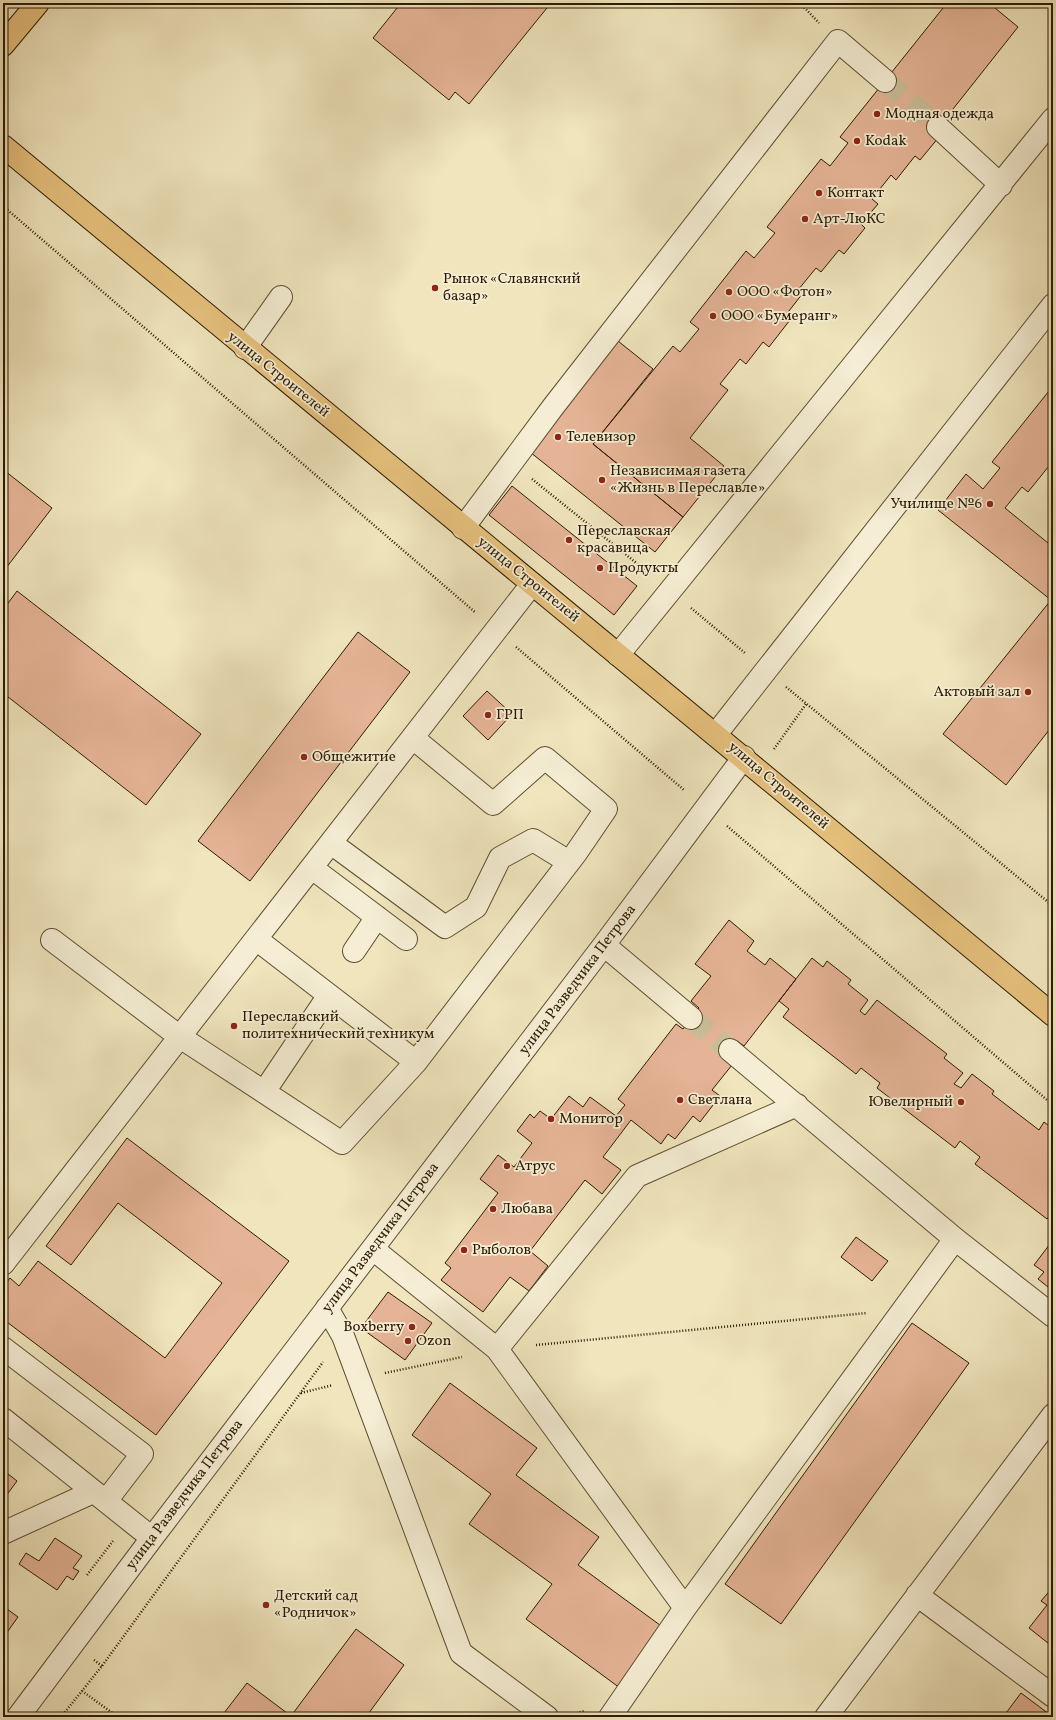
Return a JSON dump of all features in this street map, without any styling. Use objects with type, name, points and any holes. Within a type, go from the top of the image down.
[{"type":"main road","points":[[3,45],[38,3]]},
{"type":"main road","name":"улица Строителей","points":[[3,146],[463,528],[744,757],[1053,1015]]},
{"type":"street","points":[[463,528],[553,407],[838,41],[886,81]]},
{"type":"street","points":[[618,655],[1053,119]]},
{"type":"street","points":[[938,128],[1000,185]]},
{"type":"street","points":[[245,348],[281,297]]},
{"type":"street","points":[[716,734],[1053,305]]},
{"type":"street","points":[[3,1264],[532,584]]},
{"type":"street","points":[[52,940],[180,1037],[342,1143],[416,1062],[569,862],[606,809],[545,758],[493,804],[413,738]]},
{"type":"street","name":"улица Разведчика Петрова","points":[[18,1717],[152,1538],[604,945],[744,757]]},
{"type":"street","points":[[331,843],[444,927],[476,907],[500,858],[533,840],[569,862]]},
{"type":"street","points":[[312,868],[406,939]]},
{"type":"street","points":[[354,951],[377,917]]},
{"type":"street","points":[[256,939],[416,1062]]},
{"type":"street","points":[[604,945],[691,1018]]},
{"type":"street","points":[[264,1092],[329,995]]},
{"type":"street","points":[[730,1050],[955,1239],[1053,1316]]},
{"type":"street","points":[[497,1349],[637,1176],[797,1105]]},
{"type":"street","points":[[610,1717],[685,1608],[955,1239]]},
{"type":"street","points":[[373,1249],[497,1349],[685,1608]]},
{"type":"street","points":[[327,1308],[343,1336],[461,1653],[547,1717]]},
{"type":"street","points":[[3,1348],[142,1454],[100,1497],[3,1533]]},
{"type":"street","points":[[826,1717],[1053,1416]]},
{"type":"street","points":[[3,1419],[152,1538]]},
{"type":"street","points":[[917,1595],[1053,1696]]},
{"type":"path","points":[[3,206],[496,631],[1053,1104]]},
{"type":"path","points":[[301,1393],[358,1378],[497,1349],[904,1309]]},
{"type":"path","points":[[82,1691],[118,1717]]},
{"type":"building","points":[[401,3],[551,3],[469,104],[455,92],[449,100],[373,38]]},
{"type":"building","points":[[947,3],[997,3],[998,4],[995,8],[1018,27],[934,133],[939,137],[920,160],[915,156],[896,180],[891,175],[872,199],[878,204],[861,224],[865,228],[844,254],[839,250],[821,272],[816,268],[798,290],[803,293],[785,316],[790,320],[769,347],[763,342],[746,364],[740,359],[720,384],[728,390],[690,438],[724,466],[683,517],[593,444],[673,346],[680,352],[699,329],[690,322],[746,251],[754,258],[775,233],[767,227],[821,159],[830,166],[848,143],[840,137]]},
{"type":"building","points":[[618,341],[653,369],[593,444],[683,517],[655,552],[530,452]]},
{"type":"building","points":[[1049,391],[1053,394],[1053,461],[1028,492],[1022,487],[1005,508],[1053,547],[1053,725],[1006,785],[943,734],[1051,600],[938,510],[966,474],[983,489],[1000,468],[992,462]]},
{"type":"building","points":[[5,471],[52,508],[3,572],[3,473]]},
{"type":"building","points":[[512,486],[637,586],[614,615],[489,515]]},
{"type":"building","points":[[17,591],[201,734],[146,805],[3,693],[3,610]]},
{"type":"building","name":"Общежитие","points":[[358,632],[410,672],[250,881],[198,841]]},
{"type":"building","name":"ГРП","points":[[487,691],[512,714],[488,740],[463,716]]},
{"type":"building","points":[[729,920],[754,941],[747,951],[765,965],[770,958],[796,979],[744,1046],[737,1041],[723,1059],[732,1065],[712,1090],[720,1096],[700,1122],[693,1116],[675,1139],[668,1134],[661,1144],[631,1120],[603,1157],[621,1170],[602,1194],[585,1180],[530,1251],[548,1266],[529,1291],[510,1277],[483,1312],[441,1280],[451,1268],[445,1263],[498,1193],[480,1179],[498,1155],[514,1167],[532,1143],[517,1131],[530,1114],[534,1118],[540,1111],[551,1119],[569,1096],[583,1107],[590,1097],[616,1116],[625,1105],[618,1099],[676,1024],[683,1029],[699,1008],[691,1001],[711,976],[695,964]]},
{"type":"building","points":[[812,958],[823,967],[827,961],[851,980],[848,984],[868,1000],[860,1011],[865,1015],[877,1000],[947,1054],[944,1058],[963,1073],[954,1084],[961,1088],[972,1074],[994,1091],[992,1094],[1039,1130],[1044,1122],[1053,1129],[1053,1215],[1051,1214],[1047,1219],[975,1164],[980,1157],[960,1141],[955,1148],[877,1088],[880,1083],[861,1068],[856,1074],[783,1017],[789,1009],[779,1001]]},
{"type":"building","points":[[127,1138],[289,1261],[156,1435],[3,1319],[3,1287],[10,1278],[19,1286],[38,1261],[165,1358],[222,1283],[118,1203],[71,1265],[46,1246]]},
{"type":"building","points":[[856,1237],[888,1261],[872,1281],[841,1257]]},
{"type":"building","points":[[1053,1240],[1053,1291],[1038,1279],[1044,1272],[1034,1265]]},
{"type":"building","points":[[388,1292],[432,1323],[405,1360],[361,1328]]},
{"type":"building","points":[[912,1323],[969,1363],[781,1624],[725,1584]]},
{"type":"building","points":[[450,1383],[537,1448],[516,1475],[599,1537],[578,1565],[664,1628],[620,1688],[526,1619],[552,1584],[469,1524],[491,1494],[412,1435]]},
{"type":"building","points":[[3,1470],[17,1481],[3,1500]]},
{"type":"building","points":[[55,1538],[82,1556],[73,1568],[79,1571],[73,1580],[67,1576],[57,1590],[19,1564],[26,1553],[39,1561]]},
{"type":"building","points":[[1053,1587],[1053,1647],[1029,1628],[1047,1605],[1041,1601]]},
{"type":"building","points":[[3,1606],[18,1617],[3,1638]]},
{"type":"building","points":[[356,1629],[404,1665],[366,1717],[221,1717],[247,1683],[291,1716]]},
{"type":"building","points":[[1021,1693],[1053,1717],[1003,1717]]},
{"type":"tunnel","points":[[885,81],[938,127]]},
{"type":"tunnel","points":[[691,1018],[730,1050]]},
{"type":"place","name":"Модная одежда","points":[[877,114]]},
{"type":"place","name":"Kodak","points":[[857,141]]},
{"type":"place","name":"Контакт","points":[[819,193]]},
{"type":"place","name":"Арт-ЛюКС","points":[[805,219]]},
{"type":"place","name":"Рынок «Славянский базар»","points":[[435,288]]},
{"type":"place","name":"ООО «Фотон»","points":[[729,292]]},
{"type":"place","name":"ООО «Бумеранг»","points":[[713,316]]},
{"type":"place","name":"Телевизор","points":[[558,437]]},
{"type":"place","name":"Независимая газета «Жизнь в Переславле»","points":[[602,480]]},
{"type":"place","name":"Училище №6","points":[[990,504]]},
{"type":"place","name":"Переславская красавица","points":[[569,540]]},
{"type":"place","name":"Продукты","points":[[600,568]]},
{"type":"place","name":"Актовый зал","points":[[1028,692]]},
{"type":"place","name":"ГРП","points":[[488,715]]},
{"type":"place","name":"Общежитие","points":[[304,757]]},
{"type":"place","name":"Переславский политехнический техникум","points":[[234,1026]]},
{"type":"place","name":"Светлана","points":[[680,1100]]},
{"type":"place","name":"Ювелирный","points":[[961,1102]]},
{"type":"place","name":"Монитор","points":[[551,1119]]},
{"type":"place","name":"Атрус","points":[[507,1166]]},
{"type":"place","name":"Любава","points":[[493,1209]]},
{"type":"place","name":"Рыболов","points":[[464,1250]]},
{"type":"place","name":"Boxberry","points":[[412,1327]]},
{"type":"place","name":"Ozon","points":[[408,1341]]},
{"type":"place","name":"Детский сад «Родничок»","points":[[266,1605]]}]
